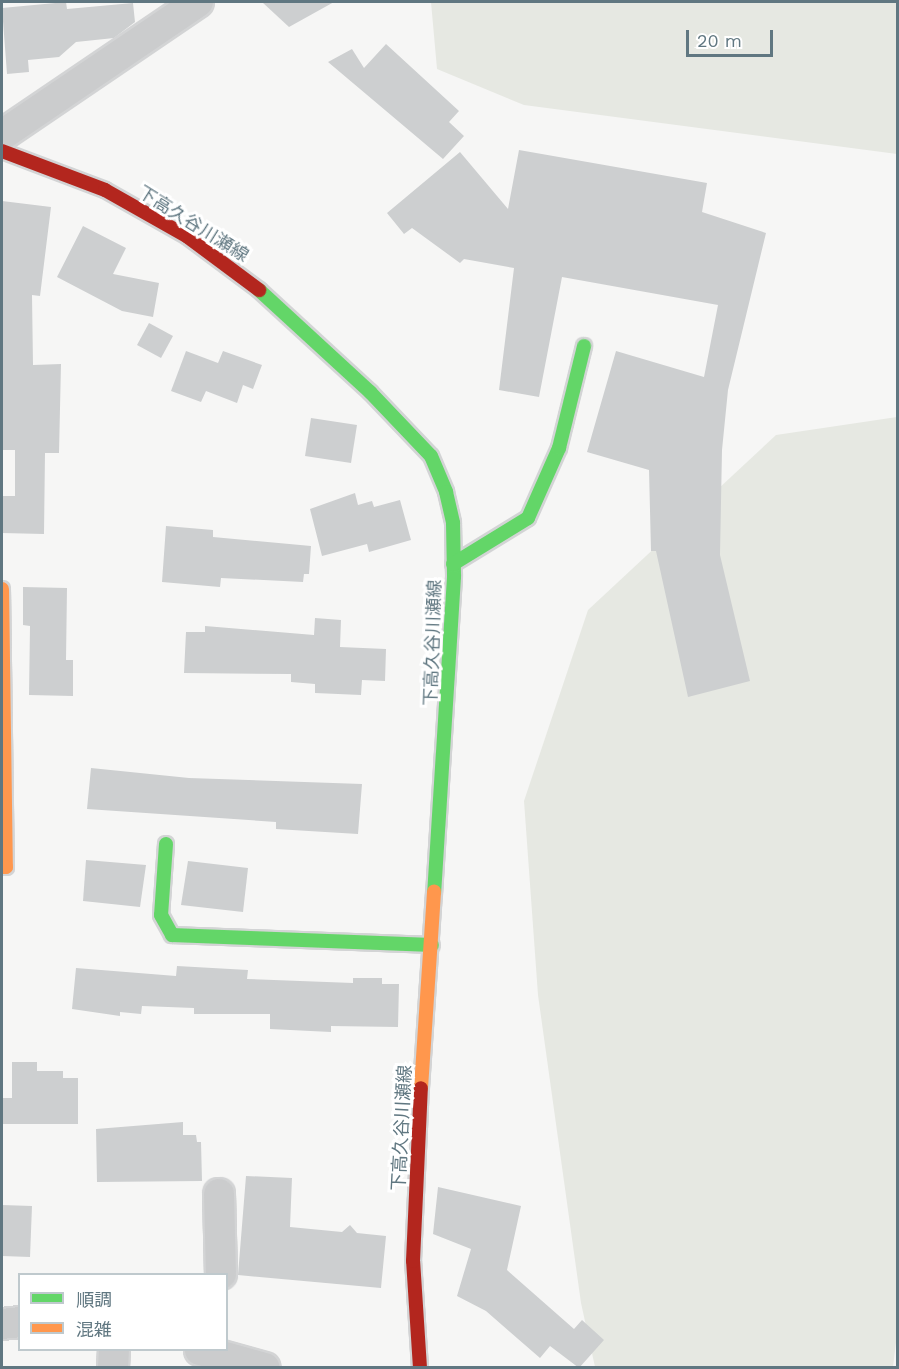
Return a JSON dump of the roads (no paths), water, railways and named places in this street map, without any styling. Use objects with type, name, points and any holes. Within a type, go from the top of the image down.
[{"type":"main road","name":"下高久谷川瀬線","points":[[2,151],[105,190],[188,237],[245,278],[370,392],[431,456],[453,523],[453,564],[413,1261],[420,1368]]},
{"type":"main road","points":[[453,564],[504,536],[528,518],[546,485],[559,448],[584,346]]},
{"type":"main road","points":[[2,589],[6,867],[2,867]]},
{"type":"main road","points":[[165,844],[161,915],[172,935],[432,945]]},
{"type":"street","points":[[2,135],[162,13],[198,2]]},
{"type":"street","points":[[219,1194],[221,1273]]},
{"type":"street","points":[[2,1324],[18,1322]]},
{"type":"street","points":[[113,1368],[114,1351]]},
{"type":"street","points":[[216,1352],[265,1368]]}]
